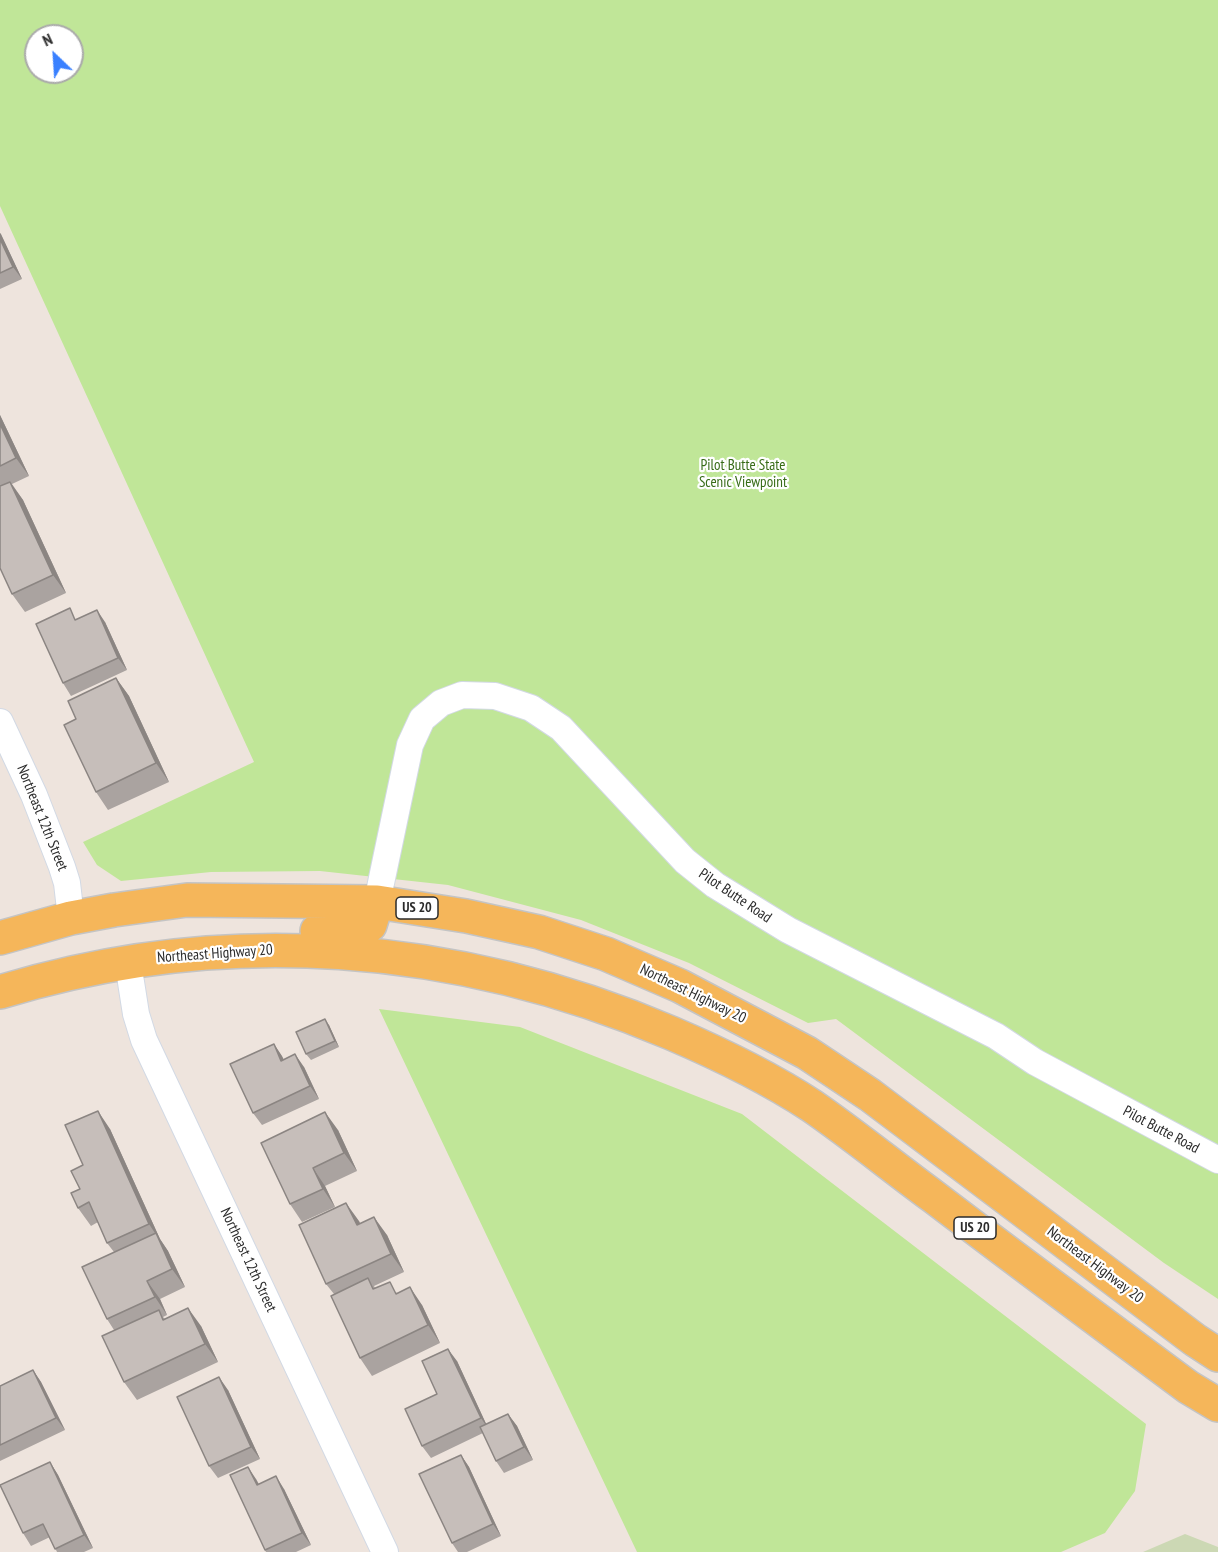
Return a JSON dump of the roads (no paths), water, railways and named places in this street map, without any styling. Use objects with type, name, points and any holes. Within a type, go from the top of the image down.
[{"type":"main road","name":"Northeast Highway 20","points":[[71,918],[187,900],[377,902],[466,916],[539,932],[606,954],[680,986],[807,1053],[870,1095],[1218,1355]]},
{"type":"main road","points":[[173,955],[248,929],[361,931],[369,925],[377,902]]},
{"type":"main road","name":"US 20","points":[[0,938],[71,918]]},
{"type":"main road","name":"Northeast Highway 20","points":[[128,963],[173,955],[265,949],[348,952],[431,964],[520,981],[613,1010],[728,1057],[811,1106],[1188,1387],[1218,1405]]},
{"type":"main road","name":"US 20","points":[[0,992],[87,969],[128,963]]},
{"type":"street","name":"Pilot Butte Road","points":[[377,902],[411,740],[422,719],[441,703],[462,695],[495,696],[531,708],[561,728],[685,861],[715,885],[788,930],[996,1036],[1035,1062],[1218,1160]]},
{"type":"street","name":"Northeast 12th Street","points":[[0,722],[34,795],[62,867],[67,883],[71,918]]},
{"type":"street","name":"Northeast 12th Street","points":[[128,963],[136,1014],[144,1040],[385,1552]]},
{"type":"park label","name":"Pilot Butte State Scenic Viewpoint","points":[[743,474]]}]
